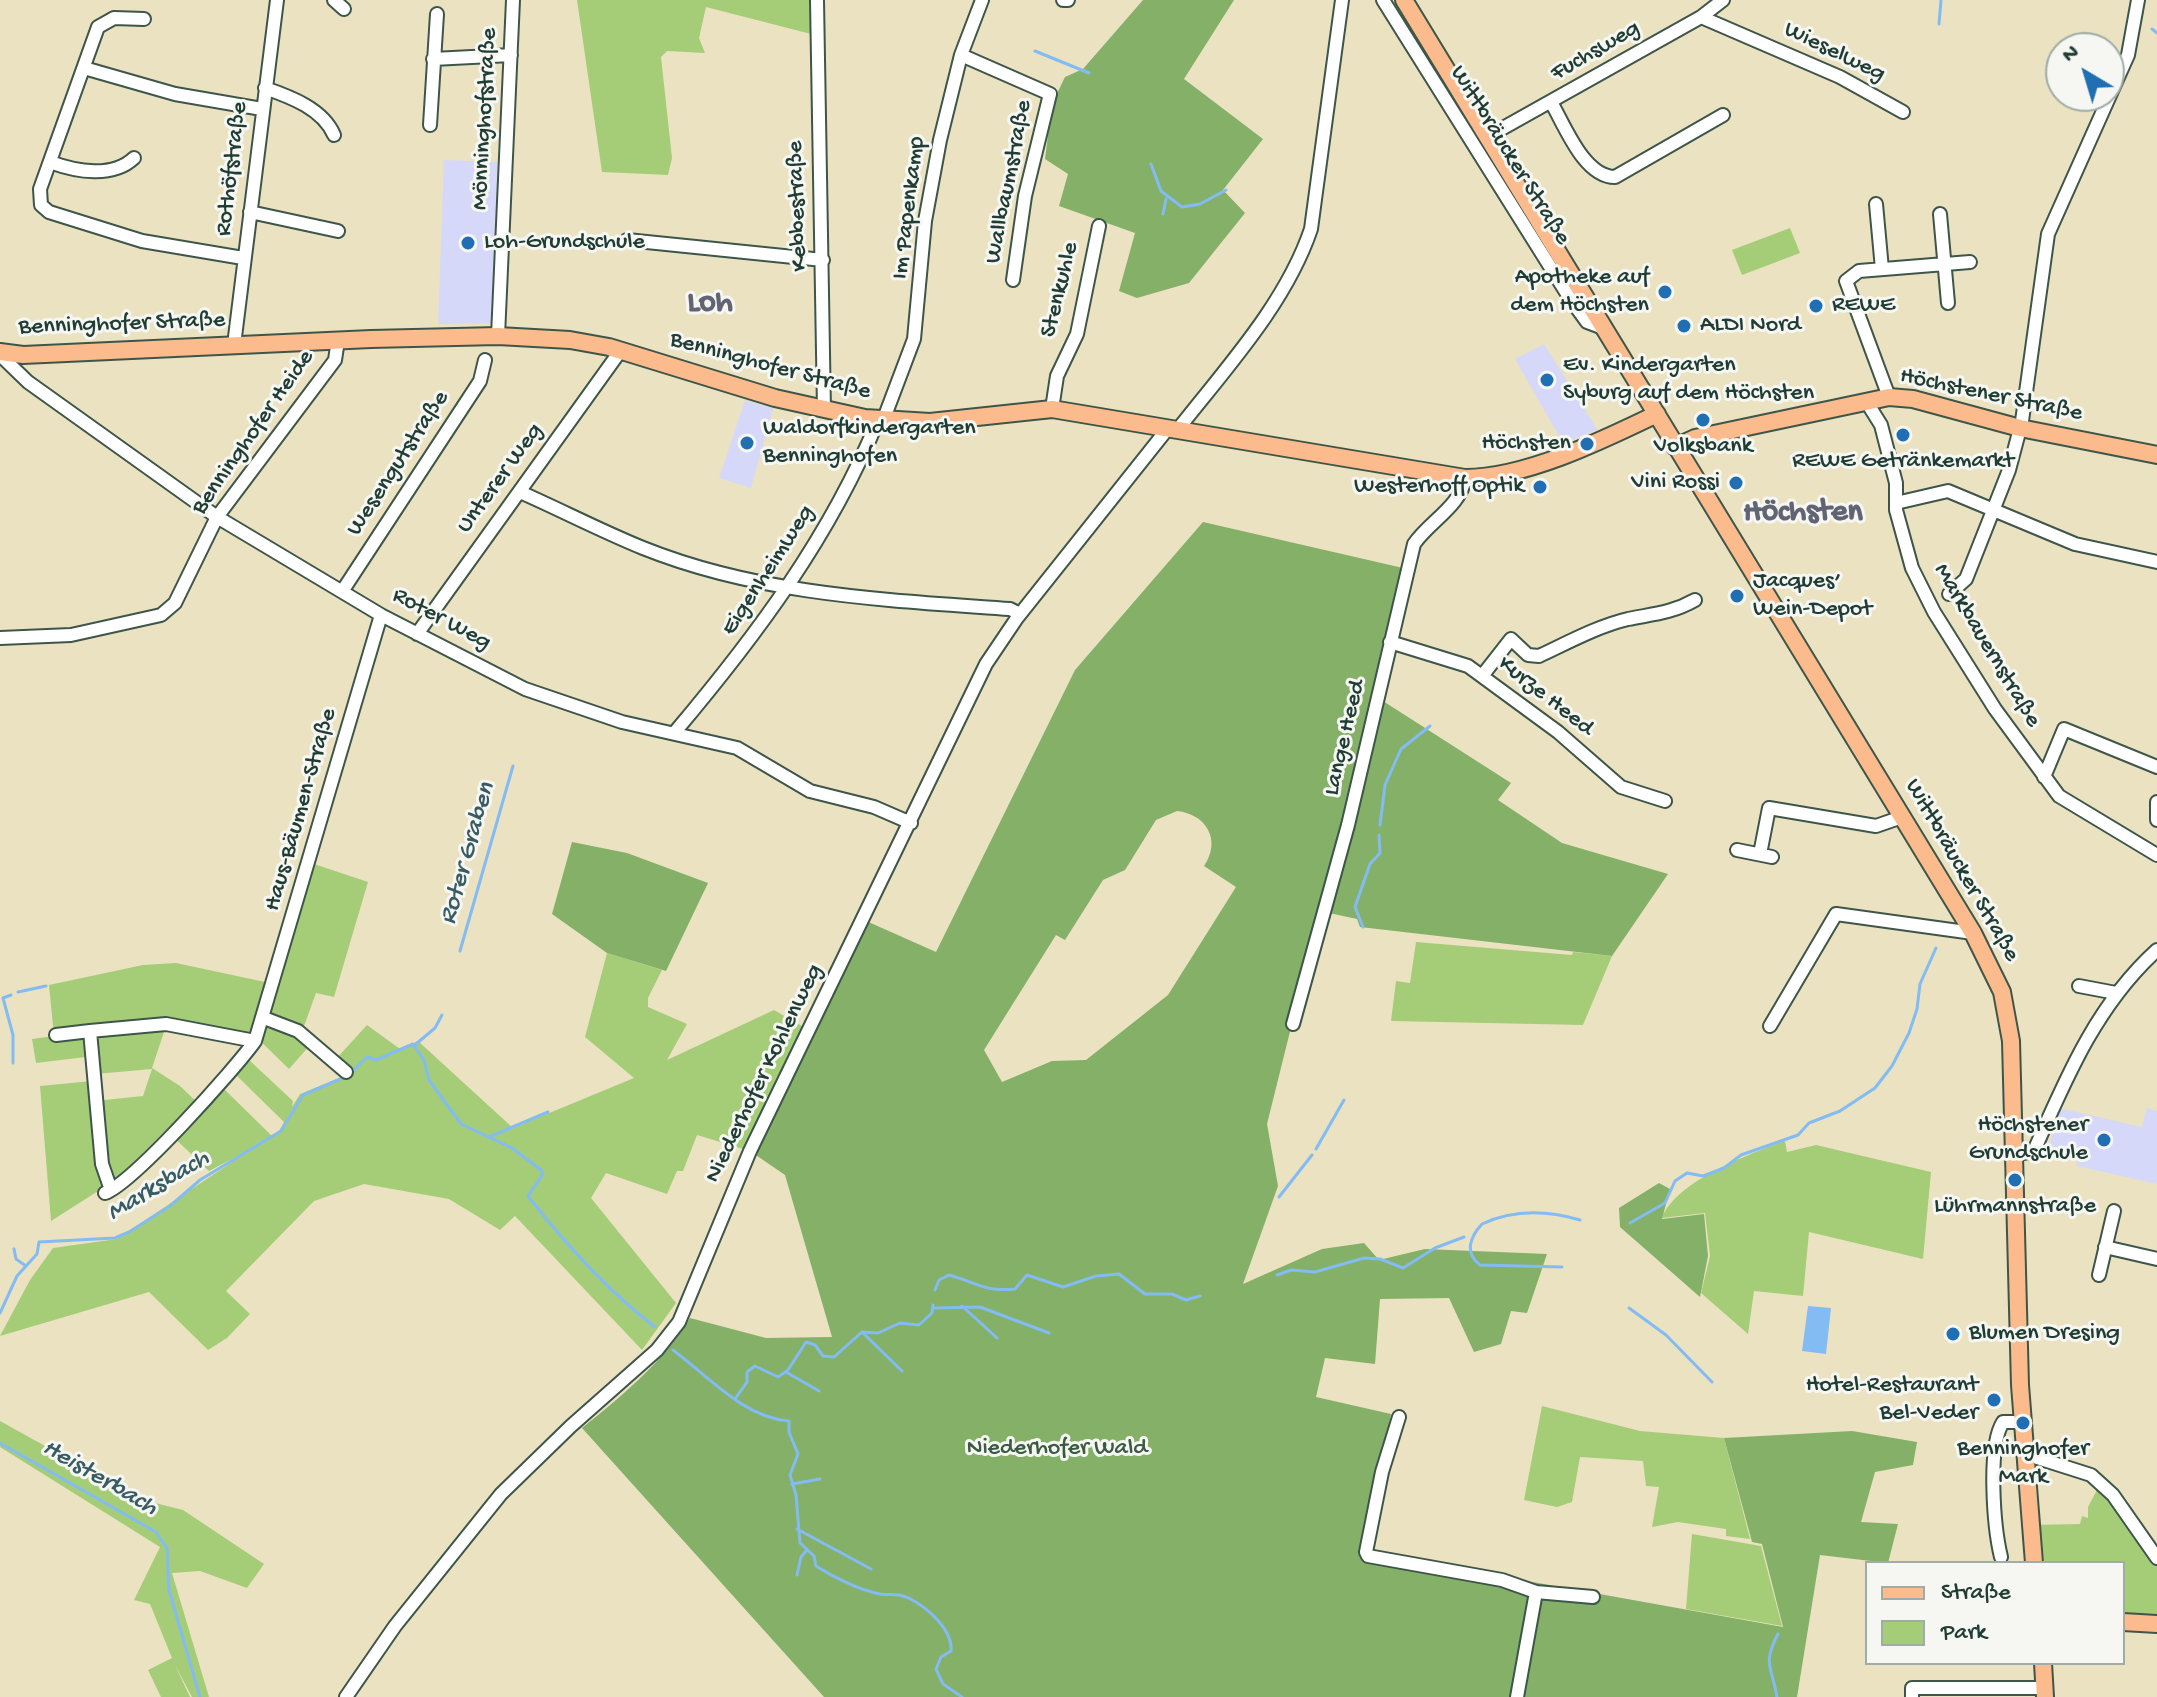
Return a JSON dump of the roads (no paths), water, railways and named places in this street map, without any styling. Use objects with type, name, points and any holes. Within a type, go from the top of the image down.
[{"type":"main road","name":"Wittbräucker Straße","points":[[1404,0],[1973,933],[1998,981],[2008,1021],[2014,1081],[2022,1422],[2034,1561]]},
{"type":"main road","name":"Benninghofer Straße","points":[[0,354],[498,336],[570,340],[621,350],[824,410],[880,420],[930,422],[1052,409],[1465,478],[1494,476],[1522,469],[1657,414]]},
{"type":"main road","name":"Höchstener Straße","points":[[1675,447],[1695,438],[1889,397],[1922,401],[2020,428],[2157,455]]},
{"type":"main road","points":[[2125,1622],[2157,1624]]},
{"type":"main road","points":[[2043,1665],[2045,1693]]},
{"type":"street","name":"Rothöfstraße","points":[[234,345],[277,0]]},
{"type":"street","name":"Mönninghofstraße","points":[[498,336],[513,0]]},
{"type":"street","name":"Kebbestraße","points":[[817,0],[824,410]]},
{"type":"street","name":"Im Papenkamp","points":[[880,420],[914,339],[925,221],[944,117],[961,55],[982,0]]},
{"type":"street","name":"Niederhofer Kohlenweg","points":[[346,1697],[395,1626],[501,1494],[571,1426],[657,1350],[679,1322],[694,1293],[741,1172],[986,664],[1020,614],[1287,284],[1302,255],[1311,229],[1342,0]]},
{"type":"street","name":"Wittbräucker Straße","points":[[1383,0],[1571,300],[1587,322],[1603,328]]},
{"type":"street","name":"Fuchsweg","points":[[1487,137],[1701,17],[1723,0]]},
{"type":"street","points":[[1949,594],[1966,579],[1996,510],[2020,428],[2048,234],[2128,55],[2138,0]]},
{"type":"street","points":[[430,125],[437,14]]},
{"type":"street","name":"Wieselweg","points":[[1701,17],[1840,77],[1903,112]]},
{"type":"street","points":[[144,19],[105,21],[94,35],[39,195],[41,205],[49,212],[142,241],[243,258]]},
{"type":"street","points":[[433,59],[511,55]]},
{"type":"street","name":"Wallbaumstraße","points":[[961,55],[1050,94],[1025,196],[1013,280]]},
{"type":"street","points":[[84,68],[175,94],[262,109]]},
{"type":"street","points":[[265,88],[311,109],[330,125],[334,135]]},
{"type":"street","points":[[1551,102],[1592,169],[1604,177],[1615,177],[1723,115]]},
{"type":"street","points":[[50,162],[69,169],[109,171],[123,169],[134,158]]},
{"type":"street","points":[[1876,204],[1882,269]]},
{"type":"street","points":[[250,212],[338,231]]},
{"type":"street","points":[[1940,214],[1948,303]]},
{"type":"street","name":"Stenkuhle","points":[[1052,409],[1057,376],[1077,334],[1099,226]]},
{"type":"street","points":[[627,240],[823,260]]},
{"type":"street","points":[[1889,397],[1846,281],[1859,271],[1970,262]]},
{"type":"street","name":"Benninghofer Heide","points":[[0,638],[71,635],[161,615],[175,603],[217,517],[335,360],[338,340]]},
{"type":"street","name":"Unterer Weg","points":[[417,634],[621,350]]},
{"type":"street","name":"Roter Weg","points":[[0,354],[28,382],[217,517],[417,634],[525,689],[577,709],[737,748],[810,791],[874,807],[911,823]]},
{"type":"street","name":"Wesengutstraße","points":[[343,590],[480,381],[485,360]]},
{"type":"street","name":"Markbauernstraße","points":[[1866,401],[1881,425],[1912,568],[1995,709],[2059,796],[2157,855]]},
{"type":"street","name":"Eigenheimweg","points":[[675,732],[740,656],[789,588],[834,512],[880,420]]},
{"type":"street","name":"Lange Heed","points":[[1293,1024],[1348,825],[1414,544],[1460,496],[1465,478]]},
{"type":"street","points":[[1896,503],[1948,491],[2075,544],[2157,562]]},
{"type":"street","points":[[520,492],[644,549],[789,588],[901,603],[1010,609],[1020,614]]},
{"type":"street","points":[[1482,676],[1511,639],[1528,655],[1539,656],[1607,627],[1627,620],[1663,616],[1695,600]]},
{"type":"street","name":"Haus-Bäumen-Straße","points":[[90,1031],[102,1164],[108,1192],[128,1179],[235,1067],[255,1041],[381,615]]},
{"type":"street","name":"Kurze Heed","points":[[1390,642],[1440,655],[1482,676],[1558,732],[1621,787],[1665,801]]},
{"type":"street","points":[[2044,777],[2064,729],[2157,767]]},
{"type":"street","points":[[2157,802],[2157,820]]},
{"type":"street","points":[[1737,850],[1766,855],[1769,808],[1876,826],[1902,817]]},
{"type":"street","points":[[1770,1026],[1836,914],[1973,933]]},
{"type":"street","points":[[2014,1155],[2034,1151],[2056,1098],[2116,993],[2157,950]]},
{"type":"street","points":[[2079,986],[2116,993]]},
{"type":"street","points":[[264,1018],[298,1031],[346,1072]]},
{"type":"street","points":[[56,1035],[166,1024],[255,1041]]},
{"type":"street","points":[[2099,1275],[2114,1211]]},
{"type":"street","points":[[2105,1247],[2157,1259]]},
{"type":"street","points":[[1399,1417],[1382,1472],[1366,1552],[1368,1556],[1502,1580],[1536,1592],[1593,1597]]},
{"type":"street","points":[[2001,1557],[1995,1472],[1999,1429],[2003,1422],[2022,1422]]},
{"type":"street","points":[[2025,1454],[2091,1475],[2113,1495],[2157,1558]]},
{"type":"street","points":[[1517,1697],[1536,1592]]},
{"type":"street","points":[[1912,1697],[1912,1688],[2045,1693]]},
{"type":"water","points":[[1808,1306],[1831,1308],[1826,1354],[1802,1351]]},
{"type":"waterway","points":[[1939,24],[1941,0]]},
{"type":"waterway","points":[[2152,29],[2157,33]]},
{"type":"waterway","points":[[1035,51],[1089,73]]},
{"type":"waterway","points":[[1151,164],[1161,191],[1182,207],[1200,204],[1226,190]]},
{"type":"waterway","points":[[1163,214],[1166,199]]},
{"type":"waterway","name":"Lange Heed","points":[[1380,825],[1385,785],[1401,749],[1430,726]]},
{"type":"waterway","name":"Roter Graben","points":[[460,951],[513,766]]},
{"type":"waterway","name":"Lange Heed","points":[[1363,927],[1355,907],[1370,864],[1380,853],[1379,835]]},
{"type":"waterway","points":[[1630,1223],[1665,1203],[1675,1181],[1687,1173],[1703,1176],[1724,1168],[1741,1155],[1798,1135],[1809,1123],[1840,1111],[1875,1088],[1892,1066],[1909,1033],[1917,1009],[1920,984],[1936,948]]},
{"type":"waterway","points":[[18,992],[46,986]]},
{"type":"waterway","points":[[11,995],[3,998],[13,1035],[13,1063]]},
{"type":"waterway","name":"Roter Graben","points":[[416,1044],[435,1028],[442,1015]]},
{"type":"waterway","name":"Marksbach","points":[[352,1072],[367,1057],[376,1060],[413,1044],[424,1060],[429,1080],[461,1124],[512,1148],[541,1170],[543,1174],[528,1196],[588,1267],[655,1327]]},
{"type":"waterway","name":"Marksbach","points":[[0,1313],[17,1276],[37,1254],[39,1242],[115,1238],[129,1232],[170,1206],[200,1180],[281,1131],[303,1095],[345,1077]]},
{"type":"waterway","name":"Lange Heed","points":[[1316,1149],[1344,1100]]},
{"type":"waterway","points":[[489,1137],[548,1112]]},
{"type":"waterway","name":"Lange Heed","points":[[1279,1197],[1312,1155]]},
{"type":"waterway","points":[[1562,1267],[1480,1265],[1472,1255],[1470,1245],[1482,1224],[1506,1216],[1542,1213],[1580,1220]]},
{"type":"waterway","name":"Marksbach","points":[[1277,1275],[1291,1270],[1315,1272],[1364,1258],[1380,1259],[1403,1268],[1435,1248],[1464,1237]]},
{"type":"waterway","points":[[14,1249],[16,1259],[26,1266]]},
{"type":"waterway","name":"Marksbach","points":[[935,1290],[939,1280],[949,1275],[1004,1290],[1015,1289],[1027,1275],[1063,1287],[1096,1276],[1119,1274],[1145,1294],[1172,1294],[1186,1300],[1200,1296]]},
{"type":"waterway","name":"Marksbach","points":[[735,1399],[747,1382],[747,1372],[755,1366],[778,1377],[788,1370],[806,1342],[815,1345],[823,1356],[834,1357],[862,1332],[878,1333],[900,1323],[919,1325],[932,1313],[933,1305]]},
{"type":"waterway","points":[[962,1306],[997,1338]]},
{"type":"waterway","points":[[934,1308],[980,1307],[1049,1333]]},
{"type":"waterway","name":"Marksbach","points":[[1629,1308],[1666,1335],[1712,1382]]},
{"type":"waterway","points":[[862,1332],[902,1371]]},
{"type":"waterway","points":[[673,1350],[742,1404],[773,1418],[789,1421],[789,1432],[798,1454],[790,1475],[796,1495],[800,1543],[814,1556],[816,1566],[830,1574],[872,1592],[907,1598],[934,1616],[947,1633],[951,1651],[941,1657],[936,1669],[943,1684],[962,1697]]},
{"type":"waterway","points":[[786,1372],[819,1391]]},
{"type":"waterway","name":"Heisterbach","points":[[0,1443],[156,1532],[167,1548],[169,1590],[200,1697]]},
{"type":"waterway","points":[[792,1484],[820,1479]]},
{"type":"waterway","points":[[797,1529],[871,1569]]},
{"type":"waterway","points":[[797,1575],[801,1557],[806,1551]]},
{"type":"waterway","name":"Marksbach","points":[[1777,1697],[1769,1659],[1778,1634]]},
{"type":"place","name":"Loh-Grundschule","points":[[468,243]]},
{"type":"place","name":"Apotheke auf dem Höchsten","points":[[1665,292]]},
{"type":"place","name":"REWE","points":[[1816,306]]},
{"type":"place","name":"ALDI Nord","points":[[1684,326]]},
{"type":"place","name":"Ev. Kindergarten Syburg auf dem Höchsten","points":[[1547,380]]},
{"type":"place","name":"Volksbank","points":[[1703,420]]},
{"type":"place","name":"REWE Getränkemarkt","points":[[1903,435]]},
{"type":"place","name":"Waldorfkindergarten Benninghofen","points":[[747,443]]},
{"type":"place","name":"Höchsten","points":[[1587,444]]},
{"type":"place","name":"Vini Rossi","points":[[1736,483]]},
{"type":"place","name":"Westerhoff Optik","points":[[1540,487]]},
{"type":"place","name":"Jacques’ Wein-Depot","points":[[1737,596]]},
{"type":"place","name":"Höchstener Grundschule","points":[[2104,1140]]},
{"type":"place","name":"Lührmannstraße","points":[[2015,1180]]},
{"type":"place","name":"Blumen Dresing","points":[[1953,1334]]},
{"type":"place","name":"Hotel-Restaurant Bel-Veder","points":[[1994,1400]]},
{"type":"place","name":"Benninghofer Mark","points":[[2023,1423]]},
{"type":"district","name":"Loh","points":[[710,305]]},
{"type":"district","name":"Höchsten","points":[[1803,514]]},
{"type":"park label","name":"Niederhofer Wald","points":[[1057,1449]]}]
